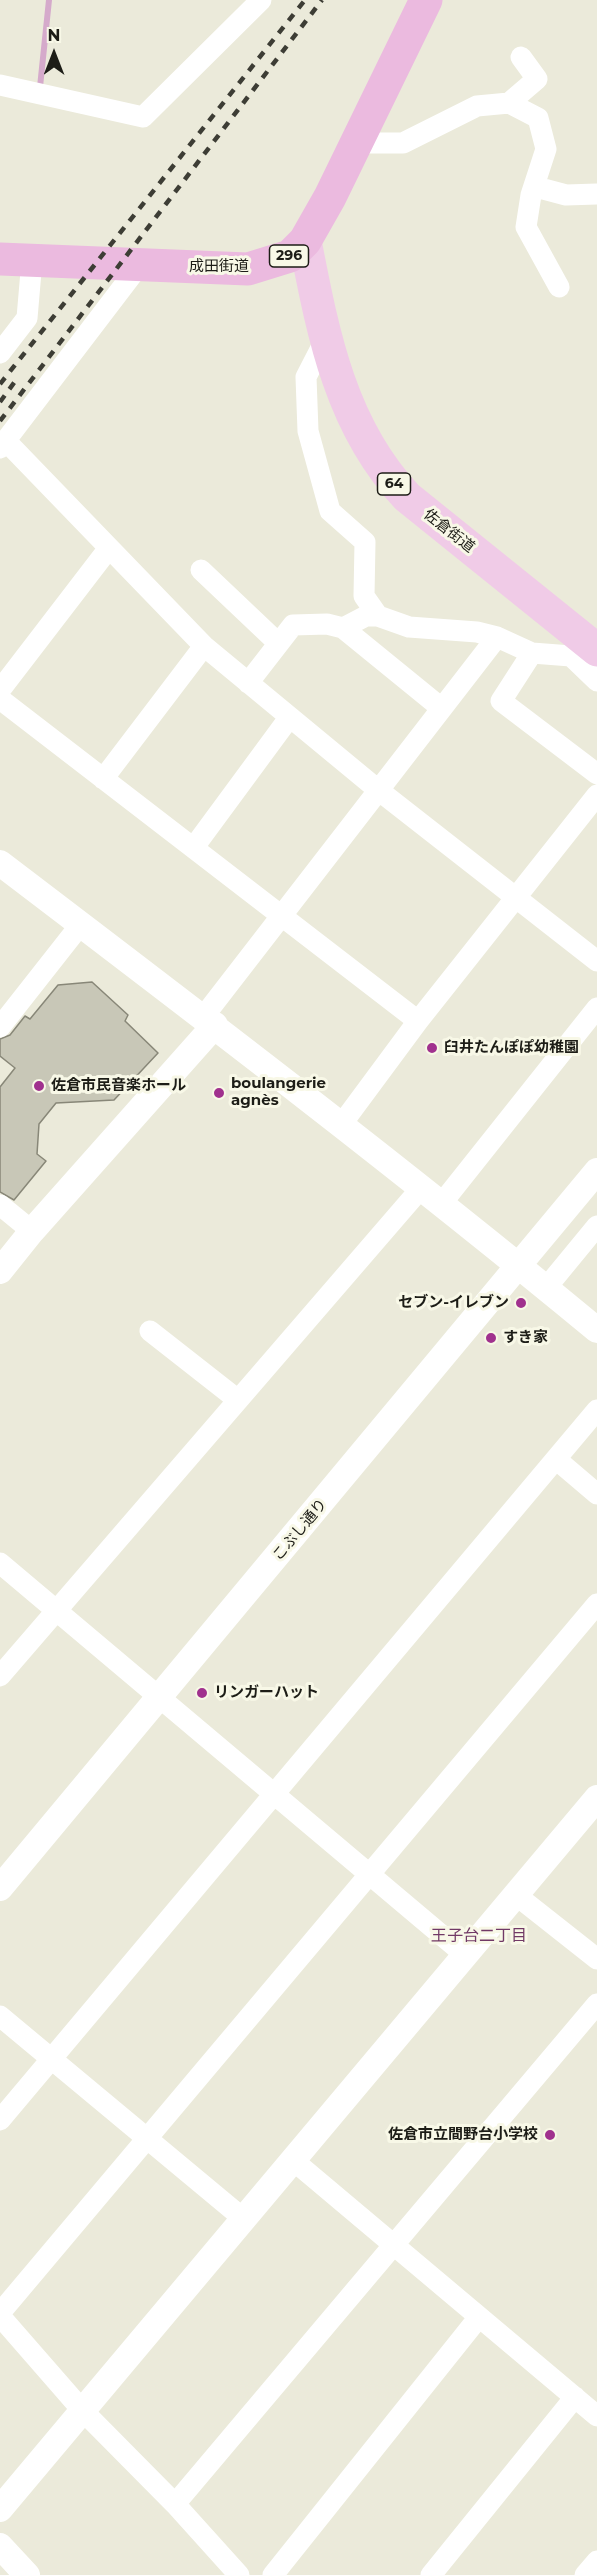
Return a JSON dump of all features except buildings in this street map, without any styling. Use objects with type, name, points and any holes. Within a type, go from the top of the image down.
[{"type":"highway","name":"成田街道","points":[[0,259],[138,267],[248,269],[290,255],[305,241],[330,197],[426,0]]},
{"type":"main road","name":"佐倉街道","points":[[305,241],[325,340],[344,399],[391,480],[407,497],[597,650]]},
{"type":"street","points":[[0,85],[143,117],[261,0]]},
{"type":"street","points":[[509,103],[537,79],[521,57]]},
{"type":"street","points":[[357,142],[403,144],[477,105],[509,103],[538,118],[546,149],[536,187],[531,195],[526,227],[559,287]]},
{"type":"street","points":[[536,187],[566,195],[597,194]]},
{"type":"street","points":[[0,353],[27,318],[32,260]]},
{"type":"street","points":[[138,267],[3,445],[109,548],[204,646],[377,789],[517,896],[597,961]]},
{"type":"street","points":[[325,340],[306,377],[308,431],[330,511],[365,542],[364,596],[378,616]]},
{"type":"street","points":[[0,690],[109,548]]},
{"type":"street","points":[[201,570],[278,644]]},
{"type":"street","points":[[343,628],[366,616],[378,616],[409,627],[477,632],[497,637],[532,653],[571,656],[597,681]]},
{"type":"street","points":[[248,683],[293,625],[327,624],[343,628],[440,707]]},
{"type":"street","points":[[0,1271],[209,1021],[280,914],[497,637]]},
{"type":"street","points":[[103,778],[204,646]]},
{"type":"street","points":[[532,653],[501,701],[597,774]]},
{"type":"street","points":[[0,699],[418,1021]]},
{"type":"street","points":[[194,847],[289,718]]},
{"type":"street","points":[[341,1125],[418,1021],[597,795]]},
{"type":"street","points":[[0,863],[209,1021],[422,1187],[597,1330]]},
{"type":"street","points":[[0,1027],[81,924]]},
{"type":"street","points":[[442,1203],[597,1008]]},
{"type":"street","name":"こぶし通り","points":[[0,1888],[597,1171]]},
{"type":"street","points":[[0,1676],[422,1187]]},
{"type":"street","points":[[0,1205],[32,1232]]},
{"type":"street","points":[[546,1288],[597,1226]]},
{"type":"street","points":[[150,1331],[238,1400]]},
{"type":"street","points":[[0,2120],[597,1410]]},
{"type":"street","points":[[557,1460],[597,1494]]},
{"type":"street","points":[[0,1563],[464,1954]]},
{"type":"street","points":[[239,2575],[175,2504],[82,2410],[0,2314],[597,1604]]},
{"type":"street","points":[[0,2510],[597,1798]]},
{"type":"street","points":[[516,1895],[597,1959]]},
{"type":"street","points":[[175,2504],[597,2004]]},
{"type":"street","points":[[0,2016],[245,2220]]},
{"type":"street","points":[[294,2161],[597,2415]]},
{"type":"street","points":[[273,2575],[480,2317]]},
{"type":"street","points":[[431,2575],[574,2397]]},
{"type":"street","points":[[0,2546],[27,2575]]},
{"type":"street","points":[[585,2575],[597,2561]]},
{"type":"waterway","points":[[40,87],[49,0]]},
{"type":"railway","points":[[0,384],[305,0]]},
{"type":"railway","points":[[0,421],[322,0]]},
{"type":"railway","points":[[0,402],[16,380]]},
{"type":"place","name":"臼井たんぽぽ幼稚園","points":[[432,1048]]},
{"type":"place","name":"佐倉市民音楽ホール","points":[[39,1086]]},
{"type":"place","name":"boulangerie agnès","points":[[219,1093]]},
{"type":"place","name":"セブン-イレブン","points":[[521,1303]]},
{"type":"place","name":"すき家","points":[[491,1338]]},
{"type":"place","name":"リンガーハット","points":[[202,1693]]},
{"type":"place","name":"佐倉市立間野台小学校","points":[[550,2135]]},
{"type":"district","name":"王子台二丁目","points":[[479,1936]]}]
